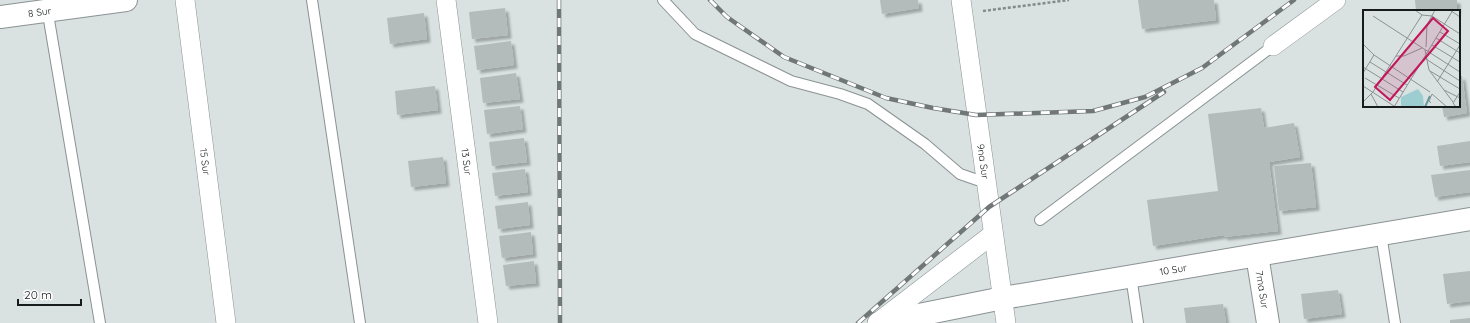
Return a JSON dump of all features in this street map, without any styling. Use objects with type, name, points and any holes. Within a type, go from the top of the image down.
[{"type":"street","name":"8 Sur","points":[[0,17],[47,5],[126,0]]},
{"type":"street","name":"15 Sur","points":[[185,0],[226,323]]},
{"type":"street","name":"13 Sur","points":[[446,0],[488,323]]},
{"type":"street","points":[[1273,46],[1336,0]]},
{"type":"street","name":"9na Sur","points":[[962,7],[1006,323]]},
{"type":"street","name":"10 Sur","points":[[879,323],[1003,298],[1470,219]]},
{"type":"street","points":[[879,323],[993,234]]},
{"type":"street","name":"7ma Sur","points":[[1257,255],[1268,323]]},
{"type":"lane","points":[[312,0],[360,323]]},
{"type":"lane","points":[[664,0],[695,34],[791,81],[840,94],[868,104],[925,144],[960,174],[986,183]]},
{"type":"lane","points":[[47,5],[100,323]]},
{"type":"lane","points":[[1040,220],[1273,46]]},
{"type":"lane","points":[[1381,234],[1395,323]]},
{"type":"lane","points":[[1131,276],[1138,323]]},
{"type":"path","points":[[962,7],[1069,0]]},
{"type":"building","points":[[880,0],[918,0],[919,8],[882,14]]},
{"type":"building","points":[[1138,0],[1214,0],[1216,20],[1142,29]]},
{"type":"building","points":[[1415,0],[1457,0],[1457,10],[1416,10]]},
{"type":"building","points":[[505,8],[508,35],[472,39],[469,12]]},
{"type":"building","points":[[424,13],[427,39],[390,44],[387,18]]},
{"type":"building","points":[[511,41],[514,65],[477,70],[474,46]]},
{"type":"building","points":[[516,73],[520,99],[483,103],[480,78]]},
{"type":"building","points":[[1462,76],[1467,113],[1444,117],[1442,107],[1460,107],[1460,77]]},
{"type":"building","points":[[435,86],[438,110],[397,115],[395,91]]},
{"type":"building","points":[[520,106],[523,129],[487,134],[484,110]]},
{"type":"building","points":[[1261,108],[1264,128],[1294,123],[1300,157],[1269,162],[1278,231],[1224,237],[1224,235],[1153,246],[1147,200],[1218,191],[1208,114]]},
{"type":"building","points":[[524,138],[527,162],[492,166],[489,142]]},
{"type":"building","points":[[1470,141],[1470,162],[1440,166],[1437,146]]},
{"type":"building","points":[[443,157],[446,183],[411,187],[408,161]]},
{"type":"building","points":[[1311,163],[1316,207],[1279,211],[1274,166]]},
{"type":"building","points":[[525,169],[528,192],[495,196],[492,173]]},
{"type":"building","points":[[1470,170],[1470,192],[1435,197],[1431,175]]},
{"type":"building","points":[[528,202],[530,225],[498,229],[495,206]]},
{"type":"building","points":[[531,232],[533,254],[502,258],[499,236]]},
{"type":"building","points":[[534,261],[536,283],[506,286],[503,265]]},
{"type":"building","points":[[1470,271],[1470,301],[1447,304],[1443,274]]},
{"type":"building","points":[[1338,290],[1342,314],[1304,319],[1301,294]]},
{"type":"building","points":[[1223,304],[1226,323],[1186,323],[1184,308]]},
{"type":"building","points":[[1470,318],[1470,323],[1450,323],[1450,320]]},
{"type":"railway","points":[[559,0],[560,323]]},
{"type":"railway","points":[[710,0],[727,17],[784,57],[886,98],[976,115],[1093,111],[1145,97],[1202,68],[1294,0]]},
{"type":"railway","points":[[858,323],[989,207],[1164,92]]}]
